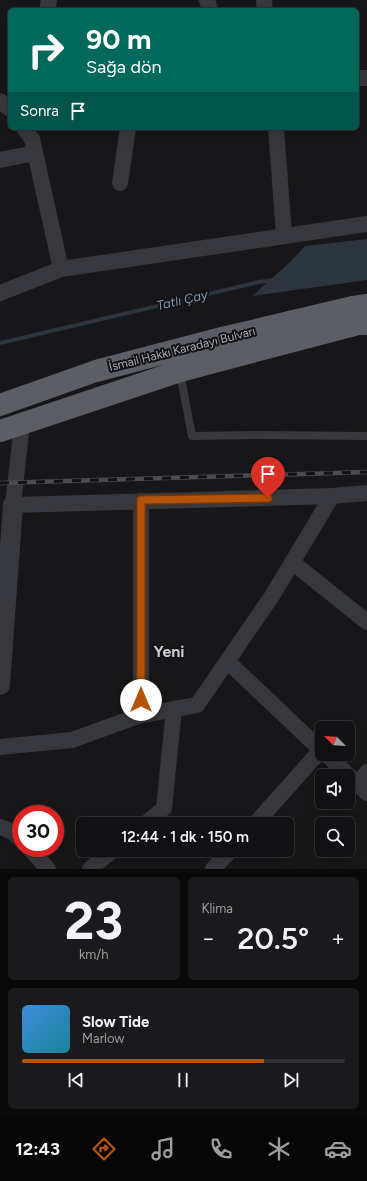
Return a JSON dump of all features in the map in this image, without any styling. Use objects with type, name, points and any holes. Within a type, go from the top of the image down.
[{"type":"highway","name":"İsmail Hakkı Karadayı Bulvarı","points":[[0,405],[96,371],[222,338],[367,305]]},
{"type":"highway","points":[[0,431],[180,371],[358,324],[367,324]]},
{"type":"street","points":[[0,101],[8,108]]},
{"type":"street","points":[[25,130],[32,139],[62,269]]},
{"type":"street","points":[[120,183],[128,130]]},
{"type":"street","points":[[276,130],[284,235]]},
{"type":"street","points":[[0,160],[35,153]]},
{"type":"street","points":[[0,293],[62,269],[284,235],[367,224]]},
{"type":"street","points":[[0,685],[13,505],[22,424]]},
{"type":"street","points":[[13,505],[141,500],[332,496],[367,493]]},
{"type":"street","points":[[0,746],[72,740],[141,715],[197,705],[272,596],[332,496]]},
{"type":"street","points":[[141,500],[141,715]]},
{"type":"street","points":[[292,562],[367,622]]},
{"type":"street","points":[[227,661],[315,744]]},
{"type":"street","points":[[153,817],[164,808],[174,709]]},
{"type":"street","points":[[262,817],[315,760]]},
{"type":"street","points":[[336,761],[364,783]]},
{"type":"street","points":[[0,827],[12,832]]},
{"type":"street","points":[[37,857],[48,869]]},
{"type":"street","points":[[90,869],[105,857]]},
{"type":"street","points":[[213,869],[224,857]]},
{"type":"lane","points":[[180,371],[192,436],[367,436]]},
{"type":"shaded area","points":[[367,239],[367,280],[252,296],[289,263],[305,246]]},
{"type":"waterway","name":"Tatlı Çay","points":[[0,343],[259,282],[274,280]]},
{"type":"railway","points":[[0,483],[367,472]]},
{"type":"district","name":"Yeni","points":[[169,651]]},
{"type":"route","points":[[141,700],[141,500],[268,498]]}]
